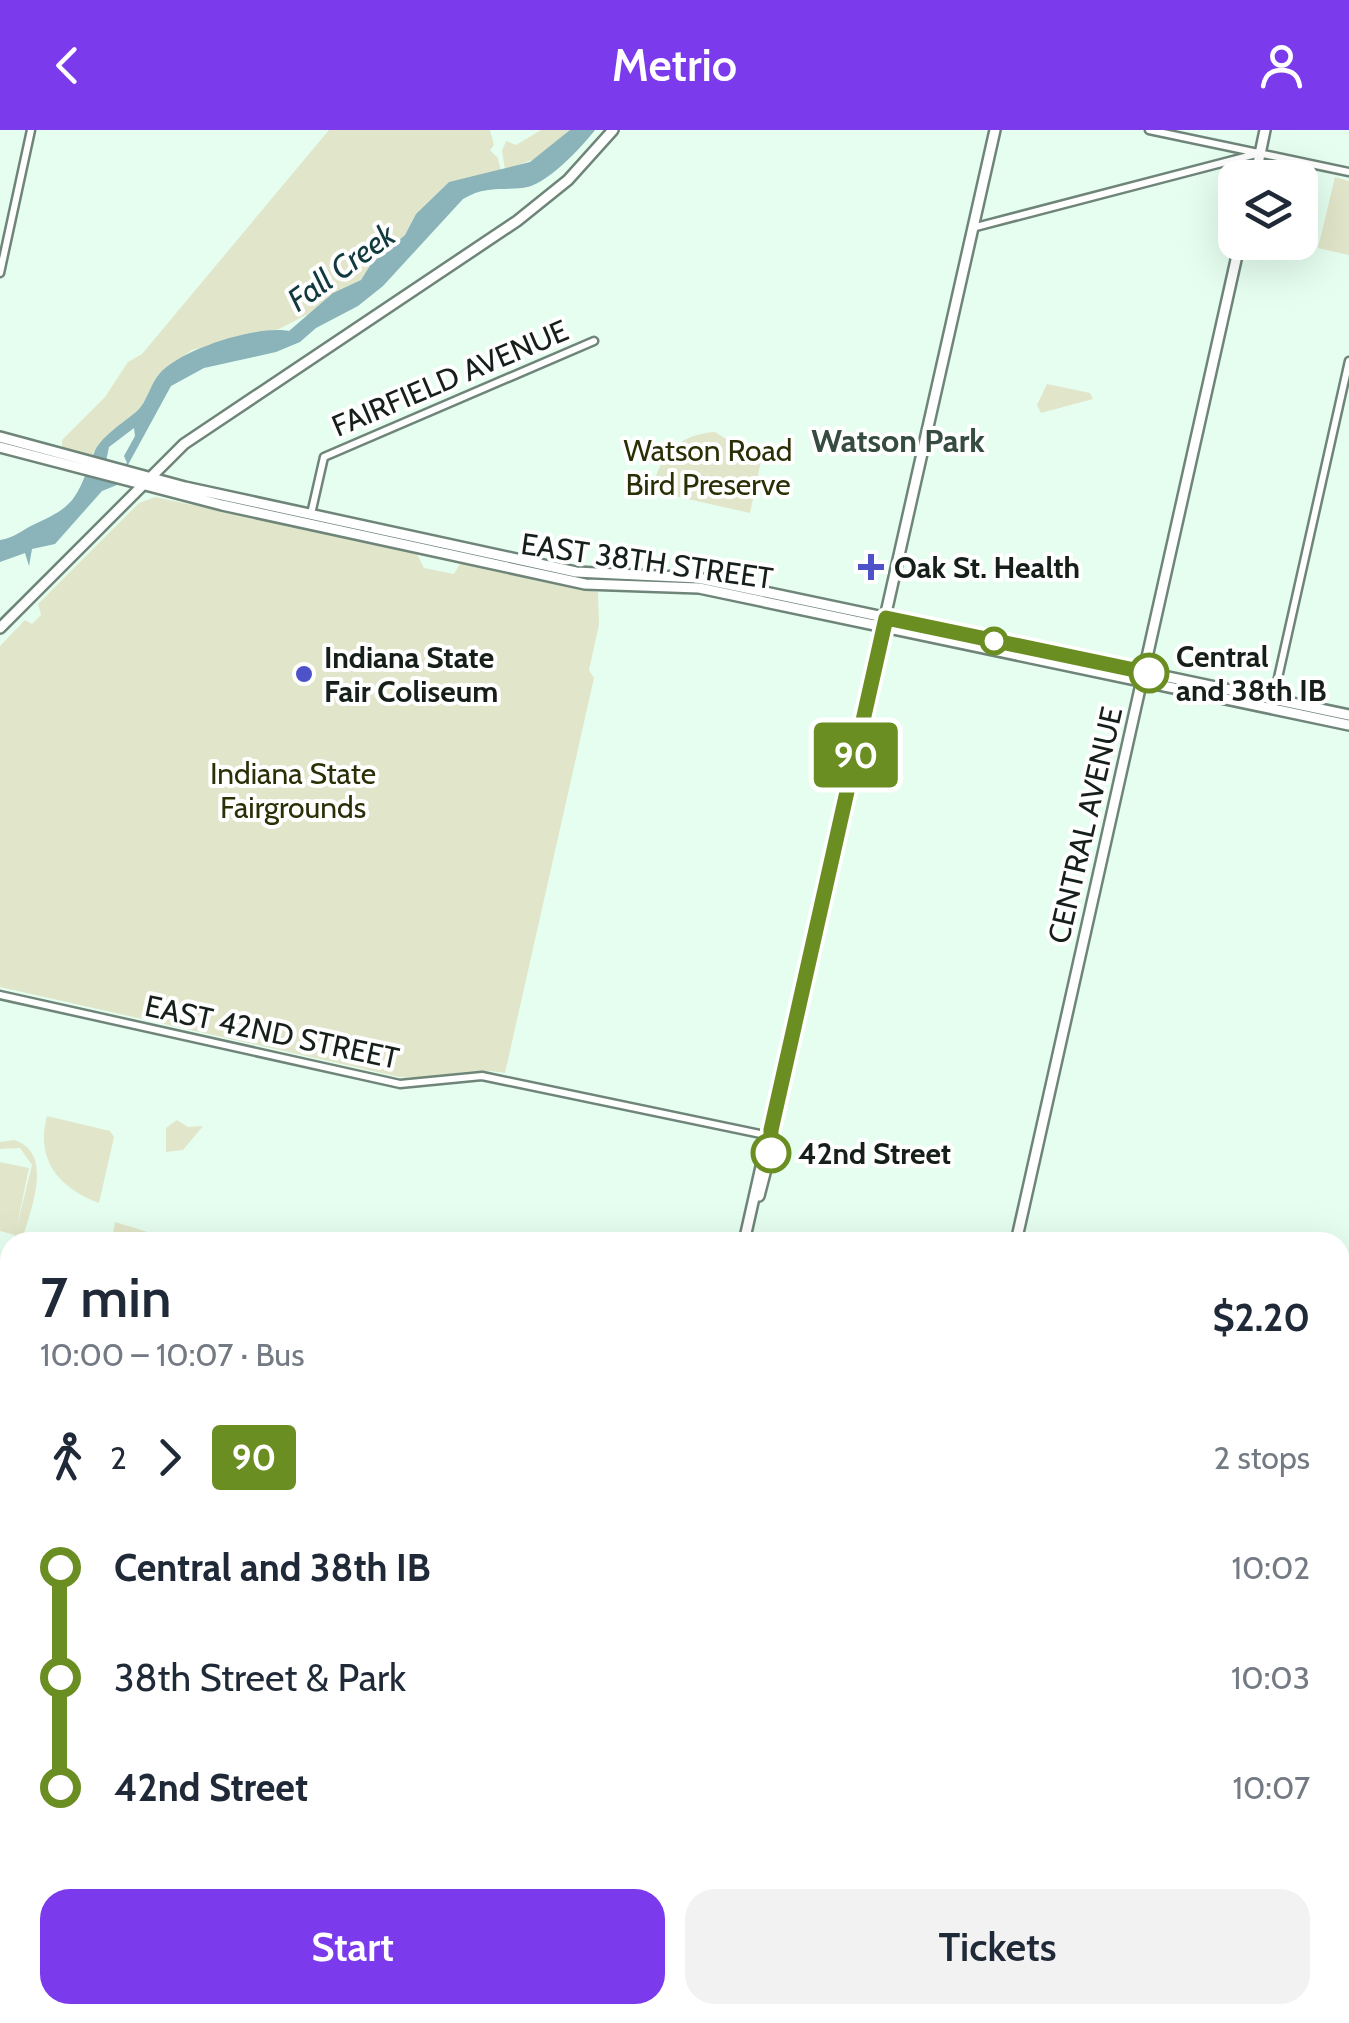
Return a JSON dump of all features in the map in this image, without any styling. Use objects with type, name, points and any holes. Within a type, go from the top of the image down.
[{"type":"main road","points":[[0,628],[174,452],[517,221],[568,180],[612,130]]},
{"type":"main road","points":[[749,1232],[773,1142],[770,1136],[782,1081],[995,130]]},
{"type":"main road","points":[[1259,160],[1264,130]]},
{"type":"main road","name":"CENTRAL AVENUE","points":[[1018,1232],[1236,260]]},
{"type":"main road","name":"EAST 38TH STREET","points":[[0,437],[58,458]]},
{"type":"main road","name":"EAST 38TH STREET","points":[[0,447],[310,519],[584,574],[688,577],[1272,704],[1349,725]]},
{"type":"main road","points":[[174,452],[168,477],[186,487]]},
{"type":"main road","name":"EAST 38TH STREET","points":[[145,481],[186,487],[310,519]]},
{"type":"main road","name":"EAST 38TH STREET","points":[[1272,704],[1349,715]]},
{"type":"street","points":[[0,273],[31,130]]},
{"type":"street","points":[[1149,130],[1349,172]]},
{"type":"street","points":[[972,228],[1260,153]]},
{"type":"street","name":"FAIRFIELD AVENUE","points":[[310,519],[324,457],[594,341]]},
{"type":"street","points":[[1272,704],[1349,361]]},
{"type":"street","name":"EAST 42ND STREET","points":[[0,995],[400,1084],[486,1076],[770,1136]]},
{"type":"green space","points":[[329,130],[490,130],[494,145],[490,150],[498,158],[501,171],[449,182],[416,214],[405,235],[371,264],[361,280],[310,313],[279,329],[192,350],[159,374],[140,409],[93,452],[95,457],[62,448],[62,440],[105,397],[128,362],[142,354]]},
{"type":"green space","points":[[541,130],[570,130],[537,158],[505,170],[502,151],[506,141],[516,145]]},
{"type":"green space","points":[[1335,177],[1349,181],[1349,255],[1318,248]]},
{"type":"green space","points":[[1047,384],[1090,393],[1093,399],[1041,413],[1037,405]]},
{"type":"green space","name":"Watson Road Bird Preserve","points":[[715,432],[761,461],[750,513],[652,491],[660,467],[672,449],[691,437]]},
{"type":"green space","name":"Indiana State Fairgrounds","points":[[155,497],[416,552],[424,568],[454,574],[461,562],[598,592],[599,625],[589,670],[594,678],[505,1073],[478,1071],[399,1077],[0,987],[0,646],[25,620],[32,624],[41,615],[38,604],[139,503]]},
{"type":"green space","points":[[47,1116],[110,1131],[114,1137],[99,1203],[72,1189],[54,1170],[44,1146]]},
{"type":"green space","points":[[177,1120],[188,1127],[203,1126],[183,1150],[166,1152],[166,1128]]},
{"type":"green space","points":[[14,1140],[27,1147],[34,1157],[36,1185],[25,1232],[15,1232],[32,1165],[20,1148],[0,1149],[0,1142]]},
{"type":"green space","points":[[0,1162],[29,1168],[16,1232],[0,1231]]},
{"type":"green space","points":[[115,1222],[147,1232],[114,1232]]},
{"type":"water","name":"Fall Creek","points":[[570,130],[595,130],[572,156],[541,181],[522,188],[485,190],[463,199],[383,286],[300,342],[276,352],[204,368],[171,386],[117,485],[102,491],[55,544],[32,549],[29,566],[25,553],[0,562],[0,540],[14,536],[68,504],[79,489],[97,447],[140,408],[157,377],[171,364],[240,335],[289,331],[333,293],[361,280],[371,264],[405,235],[416,214],[449,182],[530,162]],"holes":[[[134,428],[135,436],[124,456],[127,463],[102,480],[109,447]]]},
{"type":"bus line","name":"90","points":[[771,1153],[771,1130],[886,618],[1149,673]]},
{"type":"place","name":"Oak St. Health","points":[[871,567]]},
{"type":"place","name":"Central and 38th IB","points":[[1149,673]]},
{"type":"place","name":"Indiana State Fair Coliseum","points":[[304,674]]},
{"type":"place","name":"42nd Street","points":[[771,1153]]},
{"type":"district","name":"Watson Park","points":[[898,440]]}]
